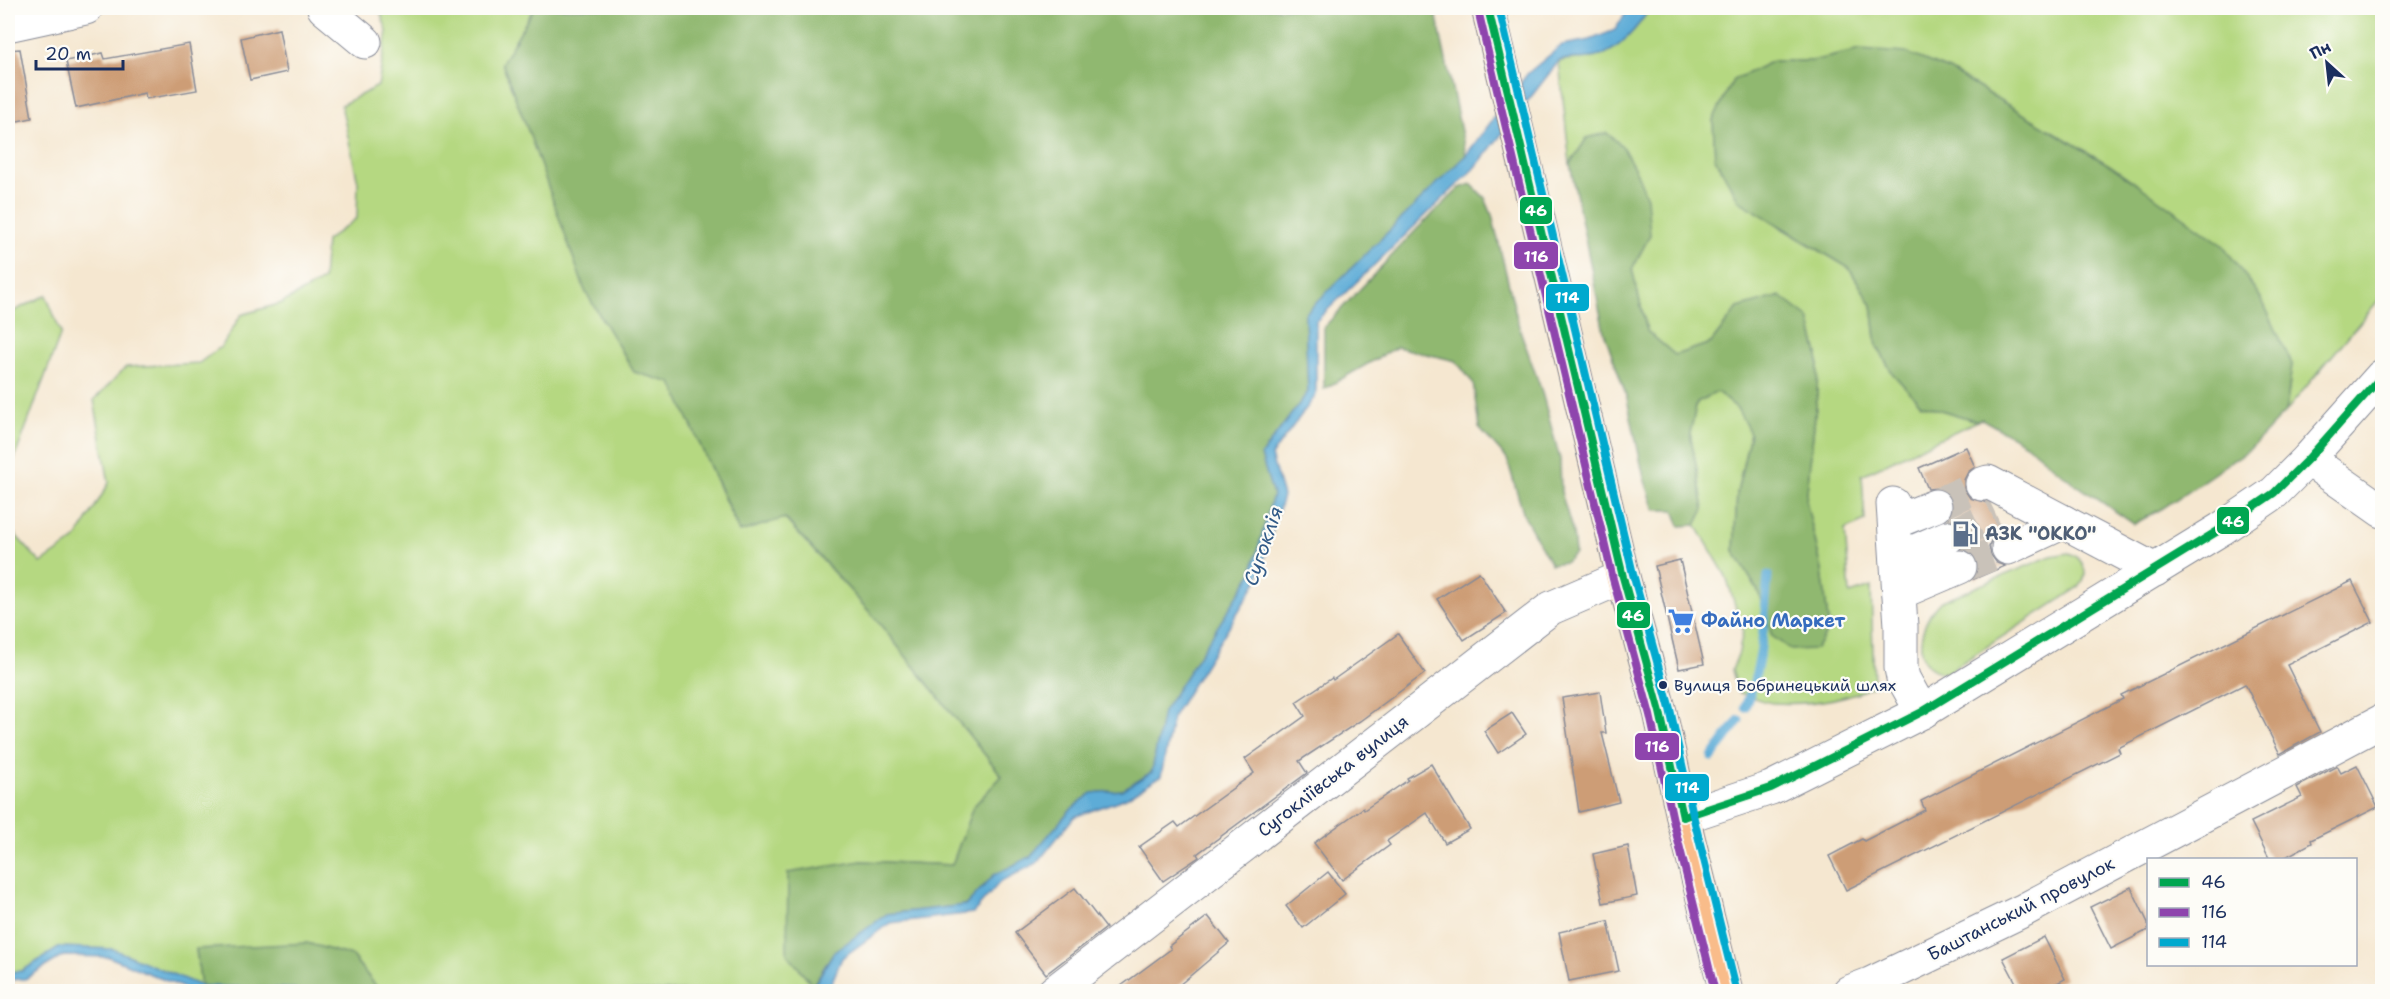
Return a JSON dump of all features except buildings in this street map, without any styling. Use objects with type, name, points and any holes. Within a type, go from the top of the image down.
[{"type":"main road","points":[[1488,8],[1623,577],[1660,712],[1726,992]]},
{"type":"street","points":[[13,19],[86,8]]},
{"type":"street","points":[[324,8],[365,42]]},
{"type":"street","points":[[1683,817],[1771,788],[1922,712],[2221,530],[2274,493],[2308,459],[2382,376]]},
{"type":"street","points":[[2308,459],[2382,511]]},
{"type":"street","points":[[1982,484],[1988,482],[2010,508],[2064,522],[2155,570]]},
{"type":"street","points":[[1922,712],[1903,678],[1894,513],[1935,506]]},
{"type":"street","points":[[2007,548],[2064,522]]},
{"type":"street","points":[[1897,559],[1948,537]]},
{"type":"street","points":[[1899,593],[1960,567]]},
{"type":"street","name":"Сугокліївська вулиця","points":[[1054,992],[1551,608],[1623,577]]},
{"type":"street","name":"Баштанський провулок","points":[[1849,992],[2024,910],[2382,721]]},
{"type":"green space","points":[[379,8],[534,8],[502,63],[529,133],[672,382],[739,532],[784,518],[875,618],[1002,776],[973,807],[952,865],[861,861],[787,954],[813,985],[810,991],[380,991],[352,956],[196,950],[201,986],[113,949],[60,947],[22,971],[8,972],[8,527],[41,563],[76,539],[109,483],[94,400],[126,367],[199,363],[222,346],[241,315],[282,303],[323,280],[326,241],[357,218],[358,182],[341,105],[378,86],[387,31]]},
{"type":"green space","points":[[534,8],[1435,8],[1466,155],[1305,314],[1308,392],[1261,455],[1273,495],[1251,575],[1163,712],[1152,772],[1122,790],[1092,793],[1070,810],[1030,857],[994,875],[966,905],[887,914],[833,953],[813,985],[787,954],[788,873],[861,861],[952,865],[973,807],[1002,776],[875,618],[785,518],[740,532],[672,383],[634,372],[585,291],[502,63]]},
{"type":"green space","points":[[1650,8],[2382,8],[2382,296],[2286,411],[2292,364],[2111,166],[1949,70],[1860,50],[1812,61],[1773,61],[1733,80],[1713,120],[1715,158],[1781,228],[1849,268],[1872,305],[1877,347],[1893,374],[1921,404],[1977,421],[1862,475],[1865,521],[1845,530],[1850,594],[1871,587],[1874,686],[1837,698],[1799,703],[1769,702],[1738,692],[1732,670],[1739,652],[1743,631],[1726,576],[1696,525],[1704,509],[1690,433],[1697,402],[1717,392],[1737,408],[1750,433],[1737,493],[1734,551],[1758,591],[1772,636],[1829,629],[1822,570],[1806,501],[1817,397],[1818,355],[1809,318],[1738,308],[1711,343],[1675,355],[1647,331],[1632,269],[1650,235],[1587,138],[1570,164],[1559,62],[1596,57],[1612,50],[1634,30]]},
{"type":"green space","points":[[1860,50],[1907,53],[1949,70],[2111,166],[2223,245],[2261,298],[2292,364],[2286,411],[2250,449],[2163,508],[2134,524],[2071,481],[2026,444],[1982,419],[1977,421],[1921,404],[1893,374],[1877,346],[1872,305],[1849,268],[1739,201],[1715,158],[1713,120],[1733,80],[1773,61],[1812,61]]},
{"type":"green space","points":[[1607,133],[1622,146],[1637,173],[1647,198],[1650,235],[1632,269],[1647,331],[1675,355],[1711,343],[1738,308],[1780,296],[1809,318],[1818,355],[1817,397],[1806,501],[1822,570],[1829,629],[1816,649],[1791,650],[1772,636],[1758,591],[1734,551],[1737,493],[1750,433],[1737,408],[1717,392],[1697,402],[1690,433],[1704,509],[1696,525],[1680,526],[1674,510],[1655,510],[1644,478],[1627,398],[1604,332],[1570,164],[1587,138]]},
{"type":"green space","points":[[1471,184],[1485,198],[1492,215],[1519,327],[1541,389],[1560,459],[1561,492],[1573,533],[1575,553],[1566,562],[1551,564],[1524,516],[1507,459],[1479,428],[1473,383],[1456,361],[1397,347],[1324,389],[1324,327],[1417,229],[1460,188]]},
{"type":"green space","points":[[46,295],[61,333],[8,476],[8,314]]},
{"type":"green space","points":[[2069,553],[2079,559],[2084,568],[2084,578],[2078,588],[1946,673],[1934,670],[1926,663],[1922,654],[1923,632],[1933,610],[1940,602],[2051,556]]},
{"type":"green space","points":[[307,943],[352,956],[380,991],[298,992],[295,989],[201,986],[196,949]]},
{"type":"water","name":"Сугоклія","points":[[1629,8],[1650,8],[1634,30],[1612,50],[1596,57],[1559,61],[1476,167],[1316,321],[1316,395],[1271,456],[1283,496],[1258,580],[1173,716],[1161,776],[1126,798],[1074,817],[1037,863],[1000,882],[973,913],[890,923],[842,958],[828,991],[810,992],[833,953],[887,914],[966,905],[994,875],[1030,857],[1070,810],[1092,793],[1122,790],[1152,772],[1163,712],[1251,575],[1273,495],[1261,455],[1308,392],[1305,314],[1466,155],[1528,73],[1562,45],[1590,40],[1615,30]]},
{"type":"water","points":[[60,947],[113,949],[201,986],[295,989],[298,991],[191,991],[109,957],[63,956],[25,979],[8,980],[8,972],[22,971]]},
{"type":"waterway","points":[[1745,707],[1759,659],[1768,575]]},
{"type":"waterway","points":[[1712,757],[1739,720]]},
{"type":"tunnel","points":[[1935,506],[1982,484]]},
{"type":"tunnel","points":[[1948,537],[1996,515]]},
{"type":"tunnel","points":[[1960,567],[2008,548]]},
{"type":"transit line","name":"46","points":[[1488,8],[1623,577],[1660,712],[1683,817]]},
{"type":"transit line","name":"114","points":[[1499,8],[1633,574],[1670,709],[1693,815],[1736,989]]},
{"type":"transit line","name":"116","points":[[1478,10],[1613,579],[1650,715],[1715,992]]},
{"type":"transit line","name":"46","points":[[1683,817],[1771,788],[1922,712],[2221,529],[2274,493],[2308,459],[2382,376]]},
{"type":"place","name":"АЗК \"ОККО\"","points":[[1965,534]]},
{"type":"place","name":"Файно Маркет","points":[[1681,621]]},
{"type":"place","name":"Вулиця Бобринецький шлях","points":[[1663,685]]}]
